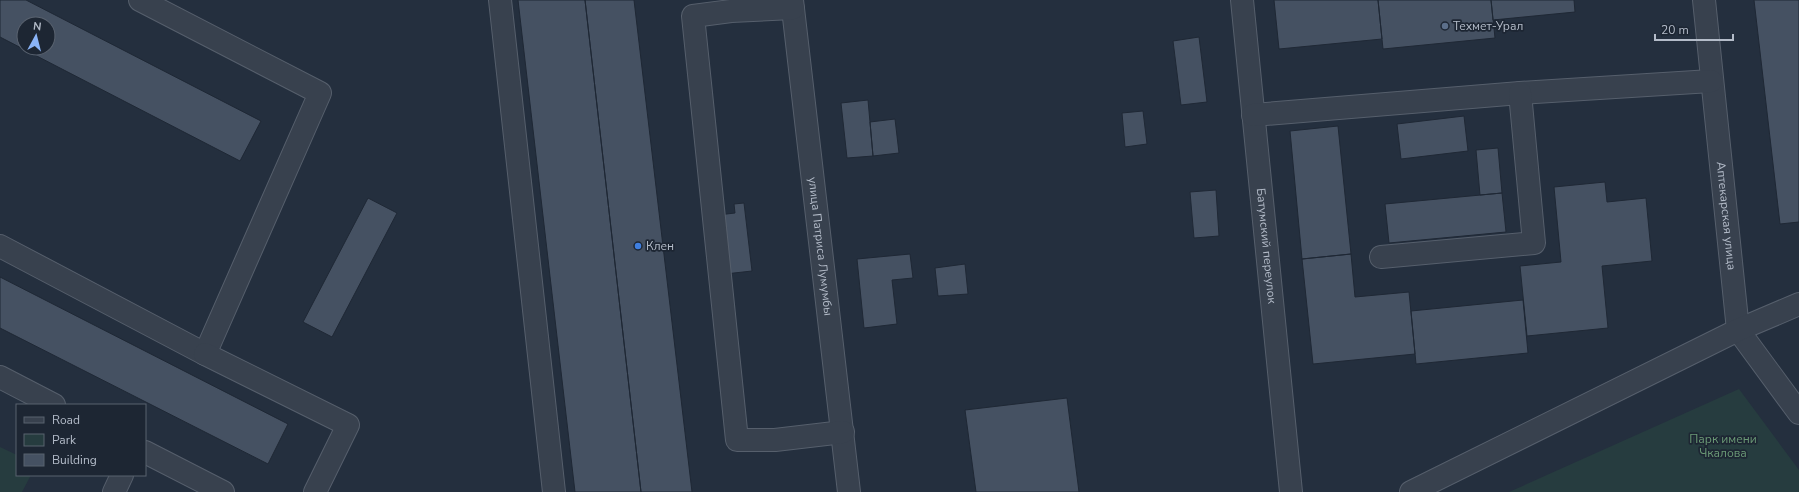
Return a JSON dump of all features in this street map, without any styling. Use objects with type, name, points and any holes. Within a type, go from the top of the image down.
[{"type":"street","points":[[140,0],[320,93],[205,354]]},
{"type":"street","points":[[500,0],[554,492]]},
{"type":"street","name":"Батумский переулок","points":[[1242,0],[1291,492]]},
{"type":"street","name":"Аптекарская улица","points":[[1704,0],[1711,82],[1738,330]]},
{"type":"street","points":[[793,4],[693,16],[737,440],[775,440],[843,432]]},
{"type":"street","name":"улица Патриса Лумумбы","points":[[793,4],[849,492]]},
{"type":"street","points":[[1253,115],[1520,93],[1711,82]]},
{"type":"street","points":[[1381,257],[1534,243],[1520,93]]},
{"type":"street","points":[[0,246],[205,354],[348,425],[315,492]]},
{"type":"street","points":[[1411,492],[1738,330],[1799,304]]},
{"type":"street","points":[[1738,330],[1799,413]]},
{"type":"street","points":[[0,377],[52,404]]},
{"type":"street","points":[[146,453],[223,492]]},
{"type":"street","points":[[114,492],[122,476]]},
{"type":"green space","name":"Парк имени Чкалова","points":[[1739,389],[1799,470],[1799,492],[1509,492]]},
{"type":"green space","points":[[0,447],[16,455],[16,476],[30,476],[22,492],[0,492]]},
{"type":"building","points":[[0,0],[26,0],[261,121],[240,161],[37,56],[56,56],[56,16],[16,16],[16,45],[0,37]]},
{"type":"building","points":[[518,0],[585,0],[641,492],[575,492]]},
{"type":"building","name":"Клен","points":[[585,0],[634,0],[692,492],[641,492]]},
{"type":"building","points":[[1274,0],[1378,0],[1382,39],[1279,49]]},
{"type":"building","points":[[1378,0],[1491,0],[1495,38],[1383,49]]},
{"type":"building","points":[[1491,0],[1574,0],[1575,12],[1493,20]]},
{"type":"building","points":[[1754,0],[1799,0],[1799,222],[1780,224]]},
{"type":"building","points":[[1199,37],[1207,102],[1181,105],[1173,41]]},
{"type":"building","points":[[868,100],[873,156],[847,158],[841,103]]},
{"type":"building","points":[[1143,111],[1147,144],[1125,147],[1122,113]]},
{"type":"building","points":[[1464,116],[1468,151],[1401,159],[1397,124]]},
{"type":"building","points":[[895,119],[899,153],[873,156],[870,122]]},
{"type":"building","points":[[1338,126],[1351,254],[1302,259],[1290,131]]},
{"type":"building","points":[[1498,148],[1502,193],[1480,195],[1476,150]]},
{"type":"building","points":[[1605,182],[1607,202],[1646,198],[1652,261],[1602,266],[1608,328],[1527,336],[1520,266],[1561,262],[1554,187]]},
{"type":"building","points":[[1216,190],[1219,236],[1194,238],[1190,192]]},
{"type":"building","points":[[1502,193],[1506,232],[1389,243],[1385,204]]},
{"type":"building","points":[[368,198],[397,213],[332,337],[303,322]]},
{"type":"building","points":[[744,203],[752,271],[725,274],[718,215],[735,213],[734,204]]},
{"type":"building","points":[[910,254],[913,278],[892,280],[897,324],[864,328],[857,259]]},
{"type":"building","points":[[1351,254],[1355,297],[1409,292],[1415,354],[1313,364],[1302,259]]},
{"type":"building","points":[[965,264],[968,294],[938,296],[935,268]]},
{"type":"building","points":[[0,277],[288,424],[268,464],[0,328]]},
{"type":"building","points":[[1523,300],[1528,353],[1416,364],[1411,311]]},
{"type":"building","points":[[1067,398],[1079,492],[976,492],[965,410]]},
{"type":"place","name":"Техмет-Урал","points":[[1445,26]]},
{"type":"place","name":"Клен","points":[[638,246]]}]
